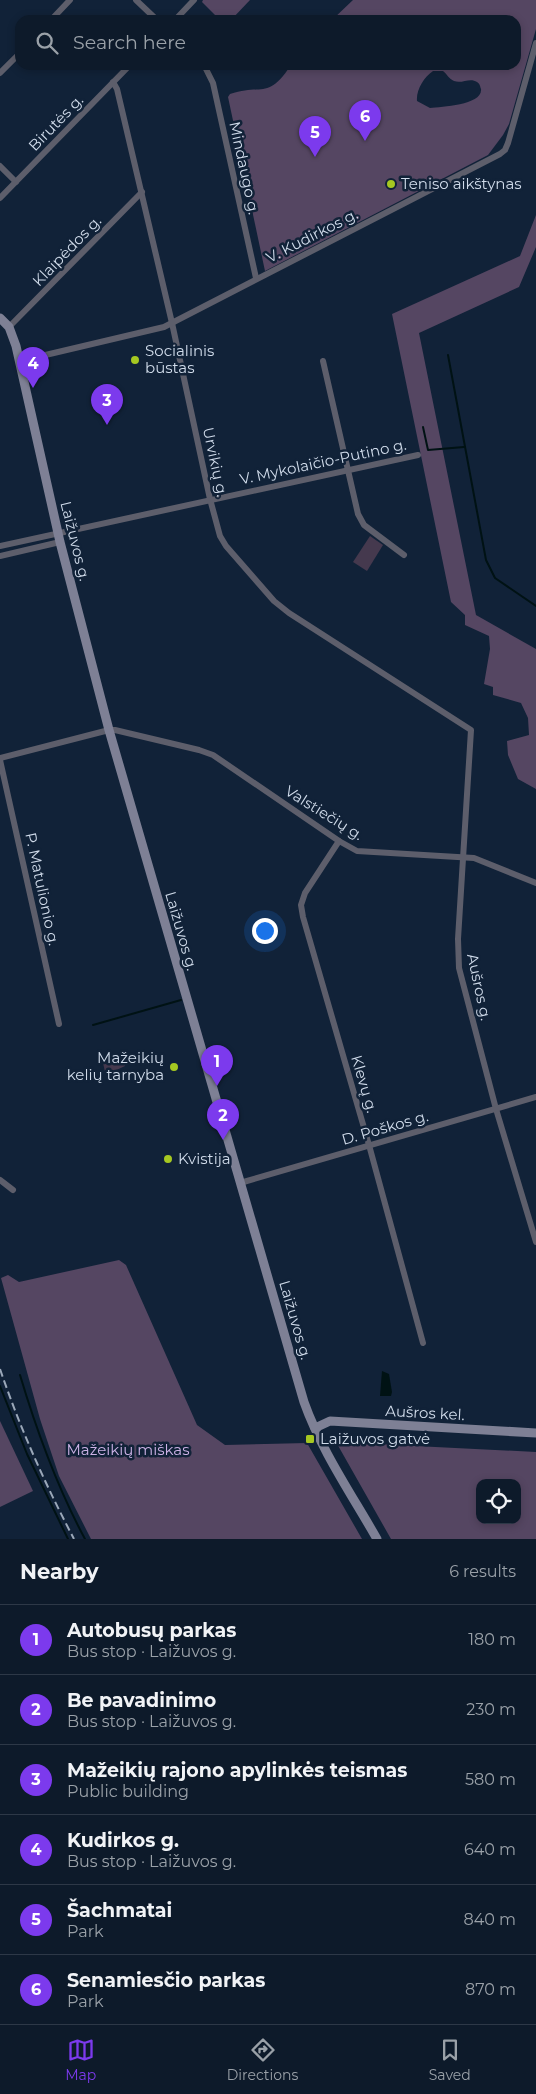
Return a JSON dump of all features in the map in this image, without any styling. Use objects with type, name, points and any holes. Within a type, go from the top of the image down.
[{"type":"main road","name":"Laižuvos g.","points":[[0,318],[9,327],[14,336],[59,537],[109,730],[304,1402],[314,1428],[377,1539]]},
{"type":"main road","name":"Aušros kel.","points":[[314,1428],[330,1421],[536,1433]]},
{"type":"street","points":[[56,15],[70,0]]},
{"type":"street","points":[[136,0],[152,15]]},
{"type":"street","points":[[180,15],[194,0]]},
{"type":"street","name":"V. Kudirkos g.","points":[[20,360],[164,328],[256,278],[500,154],[508,143],[536,43]]},
{"type":"street","points":[[0,73],[15,57]]},
{"type":"street","name":"Birutės g.","points":[[0,198],[125,70]]},
{"type":"street","name":"Mindaugo g.","points":[[206,70],[213,83],[256,278]]},
{"type":"street","name":"Urvikių g.","points":[[113,82],[117,89],[142,192],[210,499],[220,536],[274,602],[471,730]]},
{"type":"street","points":[[0,166],[16,182]]},
{"type":"street","name":"Klaipėdos g.","points":[[9,327],[142,192]]},
{"type":"street","points":[[323,361],[358,514],[364,524],[404,556]]},
{"type":"street","name":"V. Mykolaičio-Putino g.","points":[[0,556],[59,537],[210,499],[347,471],[418,454]]},
{"type":"street","name":"V. Mykolaičio-Putino g.","points":[[0,546],[59,537]]},
{"type":"street","points":[[0,759],[109,730]]},
{"type":"street","name":"Valstiečių g.","points":[[109,730],[199,750],[213,755],[339,841],[358,851],[474,858],[536,883]]},
{"type":"street","name":"Aušros g.","points":[[471,730],[462,856],[458,939],[459,968],[496,1109],[536,1242]]},
{"type":"street","name":"P. Matulionio g.","points":[[0,759],[59,1024]]},
{"type":"street","name":"Klevų g.","points":[[339,841],[305,893],[301,905],[303,917],[369,1145],[423,1343]]},
{"type":"street","name":"D. Poškos g.","points":[[240,1183],[536,1097]]},
{"type":"street","points":[[0,1180],[13,1190]]},
{"type":"shaded area","points":[[370,536],[383,545],[367,571],[353,562]]},
{"type":"shaded area","points":[[122,1053],[126,1062],[125,1066],[110,1073],[105,1072],[102,1058]]},
{"type":"shaded area","points":[[382,1371],[389,1374],[391,1396],[380,1396]]},
{"type":"green space","points":[[203,0],[250,0],[236,15],[215,15],[202,2]]},
{"type":"green space","points":[[353,0],[536,0],[536,29],[509,124],[488,155],[265,271],[228,97],[230,94],[241,91],[270,87],[287,70],[521,70],[521,15],[337,15]],"holes":[[[433,71],[443,71],[451,79],[460,82],[472,80],[477,82],[481,89],[480,94],[476,99],[469,102],[443,107],[430,108],[417,101],[421,84]]]},
{"type":"green space","points":[[536,215],[536,247],[519,287],[419,333],[476,615],[536,649],[536,789],[518,779],[508,755],[507,741],[529,735],[528,718],[521,703],[493,695],[493,687],[484,684],[490,649],[489,636],[465,625],[465,615],[451,602],[392,314],[520,256]]},
{"type":"green space","name":"Mažeikių miškas","points":[[119,1260],[126,1265],[197,1425],[225,1445],[307,1443],[362,1539],[91,1539],[59,1476],[40,1419],[1,1278],[8,1275],[19,1282]]},
{"type":"green space","name":"Mažeikių miškas","points":[[0,1421],[33,1491],[0,1507]]},
{"type":"green space","points":[[336,1442],[536,1452],[536,1539],[391,1539]]},
{"type":"waterway","points":[[448,355],[486,560],[495,578],[536,606]]},
{"type":"waterway","points":[[423,427],[428,450],[464,447]]},
{"type":"waterway","points":[[93,1025],[181,1000]]},
{"type":"waterway","points":[[20,1375],[48,1459],[85,1539]]},
{"type":"waterway","points":[[0,1386],[27,1454],[68,1539]]},
{"type":"railway","points":[[0,1369],[34,1456],[74,1539]]},
{"type":"place","name":"Senamiesčio parkas","points":[[365,141]]},
{"type":"place","name":"Šachmatai","points":[[315,157]]},
{"type":"place","name":"Teniso aikštynas","points":[[391,184]]},
{"type":"place","name":"Socialinis būstas","points":[[135,360]]},
{"type":"place","name":"Kudirkos g.","points":[[33,388]]},
{"type":"place","name":"Mažeikių rajono apylinkės teismas","points":[[107,425]]},
{"type":"place","name":"Mažeikių kelių tarnyba","points":[[174,1067]]},
{"type":"place","name":"Autobusų parkas","points":[[217,1086]]},
{"type":"place","name":"Be pavadinimo","points":[[223,1140]]},
{"type":"place","name":"Kvistija","points":[[168,1159]]},
{"type":"place","name":"Laižuvos gatvė","points":[[310,1439]]}]
